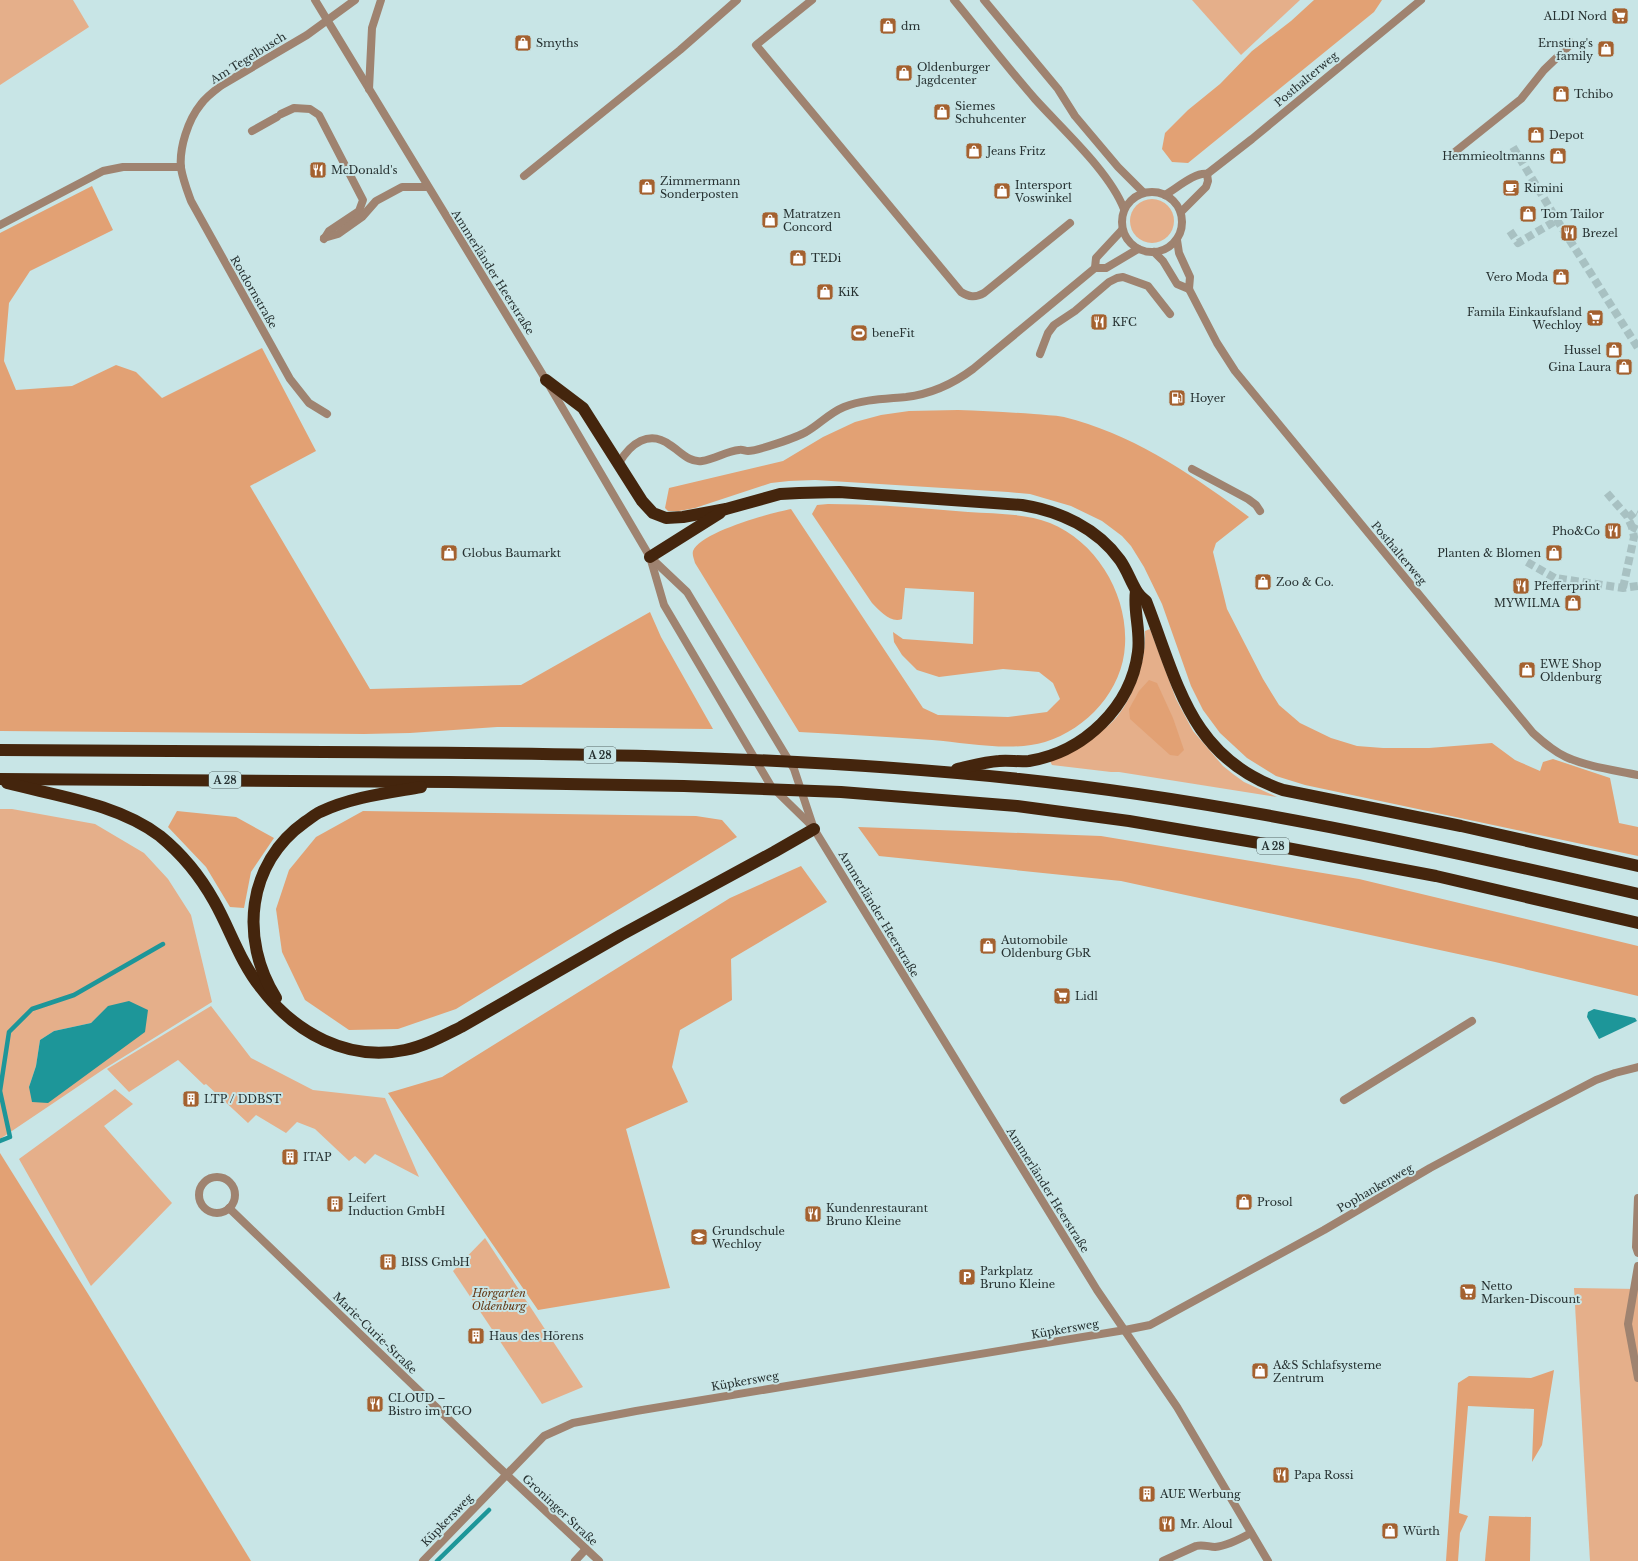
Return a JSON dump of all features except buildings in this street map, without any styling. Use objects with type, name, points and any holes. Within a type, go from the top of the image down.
[{"type":"highway","points":[[546,380],[583,408],[642,501],[653,513],[666,518],[683,517],[726,509],[773,496],[799,493],[839,492],[1006,503],[1034,507],[1067,517],[1089,530],[1102,540],[1120,560],[1136,591],[1146,601],[1182,698],[1194,720],[1216,749],[1236,766],[1258,780],[1283,790],[1461,826],[1638,866]]},
{"type":"highway","points":[[650,557],[726,509]]},
{"type":"highway","points":[[941,771],[999,761],[1030,760],[1045,757],[1072,746],[1085,738],[1104,722],[1119,703],[1125,692],[1136,662],[1139,641],[1138,621],[1134,603],[1136,591]]},
{"type":"highway","name":"A 28","points":[[0,750],[469,753],[724,758],[941,771],[1119,791],[1273,815],[1438,848],[1638,894]]},
{"type":"highway","name":"A 28","points":[[0,779],[449,782],[744,788],[841,792],[1017,806],[1129,821],[1271,845],[1436,876],[1638,923]]},
{"type":"highway","points":[[0,782],[120,813],[159,836],[178,853],[196,873],[214,901],[240,954],[260,988],[287,1016],[307,1032],[337,1047],[371,1053],[405,1050],[434,1040],[461,1027],[621,935],[814,829]]},
{"type":"highway","points":[[287,1016],[271,991],[260,968],[254,942],[253,910],[260,881],[274,852],[292,831],[320,812],[353,799],[449,782]]},
{"type":"street","name":"Ammerländer Heerstraße","points":[[315,0],[427,187],[546,380],[650,557],[664,605],[772,786],[814,829],[1093,1284],[1177,1407],[1268,1561]]},
{"type":"street","points":[[327,21],[355,0]]},
{"type":"street","points":[[368,88],[372,28],[381,0]]},
{"type":"street","points":[[524,176],[680,50],[737,0]]},
{"type":"street","points":[[812,0],[756,46],[961,292],[968,296],[976,297],[984,293],[1070,223]]},
{"type":"street","points":[[954,0],[1034,98],[1105,177],[1118,195],[1124,209]]},
{"type":"street","points":[[984,0],[1058,89],[1076,116],[1122,172],[1143,192]]},
{"type":"street","name":"Posthalterweg","points":[[1165,195],[1196,175],[1207,174],[1252,139],[1417,1]]},
{"type":"street","name":"Am Tegelbusch","points":[[181,167],[182,154],[190,123],[200,105],[209,95],[222,85],[307,35],[327,21]]},
{"type":"street","points":[[1451,155],[1521,99],[1544,70],[1572,43]]},
{"type":"street","points":[[252,131],[294,108],[310,109],[319,116],[363,200],[359,211],[329,231],[324,238],[338,234],[362,217],[376,201],[402,187],[427,187]]},
{"type":"street","points":[[0,225],[103,171],[123,167],[181,167]]},
{"type":"street","name":"Rotdornstraße","points":[[181,167],[185,185],[191,201],[290,379],[309,403],[327,414]]},
{"type":"street","points":[[1181,212],[1206,187],[1208,181],[1207,174]]},
{"type":"street","points":[[1153,191],[1165,195],[1174,202],[1181,212],[1181,231],[1170,247],[1154,252],[1143,251],[1128,241],[1122,230],[1122,217],[1124,209],[1135,196],[1143,192],[1153,191]]},
{"type":"street","points":[[1095,268],[1096,258],[1122,230]]},
{"type":"street","name":"Posthalterweg","points":[[1176,240],[1179,253],[1190,277],[1189,289],[1217,343],[1243,381],[1533,733],[1549,746],[1565,756],[1580,762],[1638,775]]},
{"type":"street","points":[[619,463],[628,449],[645,439],[655,438],[669,443],[687,458],[694,461],[702,461],[740,449],[749,451],[793,438],[807,432],[819,422],[843,407],[866,400],[907,396],[933,391],[951,383],[973,370],[1095,268],[1106,268],[1138,249]]},
{"type":"street","name":"Posthalterweg","points":[[1154,252],[1163,261],[1177,284],[1189,289]]},
{"type":"street","points":[[1040,354],[1048,333],[1054,325],[1109,282],[1117,278],[1123,278],[1148,286],[1170,314]]},
{"type":"street","points":[[1192,469],[1248,499],[1256,505],[1260,511]]},
{"type":"street","name":"Ammerländer Heerstraße","points":[[650,557],[686,592],[794,769],[814,829]]},
{"type":"street","points":[[1344,1100],[1472,1021]]},
{"type":"street","name":"Pophankenweg","points":[[1125,1330],[1150,1325],[1324,1230],[1437,1164],[1586,1085],[1615,1073],[1638,1067]]},
{"type":"street","points":[[216,1176],[228,1180],[235,1191],[235,1197],[229,1208],[218,1213],[212,1212],[202,1204],[199,1198],[199,1192],[205,1181],[216,1176]]},
{"type":"street","points":[[1638,1198],[1636,1247],[1638,1253]]},
{"type":"street","name":"Marie-Curie-Straße","points":[[229,1208],[506,1474]]},
{"type":"street","points":[[1638,1266],[1628,1324],[1638,1378]]},
{"type":"street","name":"Küpkersweg","points":[[423,1561],[544,1436],[573,1423],[636,1411],[1125,1330]]},
{"type":"street","name":"Groninger Straße","points":[[506,1474],[599,1561]]},
{"type":"street","points":[[1163,1561],[1200,1544],[1216,1547],[1242,1538],[1251,1533]]},
{"type":"street","points":[[575,1561],[586,1549]]},
{"type":"green space","points":[[0,0],[73,0],[89,27],[0,85]]},
{"type":"green space","points":[[1192,0],[1300,0],[1241,55]]},
{"type":"green space","points":[[1152,199],[1164,203],[1170,209],[1174,221],[1170,233],[1164,239],[1152,243],[1140,239],[1134,233],[1130,221],[1134,209],[1140,203]]},
{"type":"green space","points":[[1150,629],[1176,699],[1193,731],[1223,766],[1233,774],[1244,782],[1277,797],[1119,772],[1052,765],[1050,761],[1103,730],[1113,722],[1121,711],[1129,699],[1140,671],[1145,644],[1145,631]]},
{"type":"green space","points":[[0,809],[12,809],[95,824],[144,853],[168,879],[191,915],[212,1002],[104,1069],[0,1139]],"holes":[[[108,1006],[29,1087],[36,1066],[40,1040],[54,1031],[91,1023]]]},
{"type":"green space","points":[[211,1006],[251,1058],[313,1090],[385,1098],[419,1177],[375,1154],[365,1164],[355,1156],[349,1161],[315,1129],[297,1122],[286,1133],[256,1115],[248,1123],[178,1060],[129,1092],[107,1069]]},
{"type":"green space","points":[[115,1089],[133,1104],[104,1126],[172,1203],[91,1286],[19,1159]]},
{"type":"green space","name":"Hörgarten Oldenburg","points":[[485,1238],[583,1387],[542,1404],[453,1271]]},
{"type":"green space","points":[[1574,1288],[1638,1289],[1638,1561],[1590,1561]]},
{"type":"shaded area","points":[[1314,0],[1382,0],[1374,12],[1188,163],[1172,162],[1162,149],[1165,133],[1188,110],[1220,84],[1252,51],[1291,21]]},
{"type":"shaded area","points":[[92,186],[113,230],[30,271],[9,303],[4,361],[16,390],[72,386],[116,365],[136,372],[162,398],[262,348],[316,451],[250,486],[370,689],[521,685],[650,612],[661,637],[713,729],[497,727],[410,733],[364,734],[0,731],[0,233]]},
{"type":"shaded area","points":[[958,410],[1056,416],[1089,424],[1138,445],[1184,471],[1249,517],[1216,543],[1213,552],[1227,609],[1263,679],[1279,705],[1300,723],[1331,738],[1357,746],[1383,748],[1429,748],[1492,743],[1515,760],[1540,771],[1543,762],[1553,759],[1610,778],[1619,823],[1638,827],[1638,856],[1305,785],[1276,776],[1247,758],[1220,733],[1203,710],[1191,686],[1162,604],[1144,567],[1131,546],[1122,536],[1102,521],[1071,506],[1030,494],[815,480],[771,483],[695,508],[679,511],[668,511],[665,508],[669,488],[783,461],[823,437],[855,422],[881,415],[909,411]]},
{"type":"shaded area","points":[[817,505],[898,506],[1010,514],[1030,517],[1050,523],[1067,532],[1082,543],[1106,572],[1115,589],[1121,608],[1125,626],[1123,662],[1118,677],[1110,692],[1100,706],[1075,728],[1045,742],[1032,745],[1004,747],[932,740],[799,732],[695,563],[693,554],[693,551],[698,544],[722,530],[753,519],[791,509],[923,708],[938,715],[1008,717],[1047,712],[1060,699],[1053,683],[1039,672],[1003,669],[939,677],[917,670],[902,655],[894,642],[893,632],[903,639],[973,644],[974,592],[905,588],[902,619],[894,620],[890,618],[872,603],[812,514]]},
{"type":"shaded area","points":[[1149,680],[1157,683],[1173,718],[1184,750],[1178,756],[1170,755],[1130,719],[1129,709],[1139,691]]},
{"type":"shaded area","points":[[177,811],[236,817],[274,838],[251,872],[244,908],[230,907],[206,867],[168,827]]},
{"type":"shaded area","points":[[363,811],[696,816],[722,820],[737,837],[456,1009],[398,1029],[349,1030],[305,1000],[282,952],[276,909],[289,870],[316,837]]},
{"type":"shaded area","points":[[858,827],[1101,836],[1359,879],[1638,946],[1638,996],[1495,962],[1121,881],[879,856]]},
{"type":"shaded area","points":[[801,866],[827,902],[731,959],[732,1000],[680,1030],[672,1067],[688,1102],[626,1129],[670,1288],[538,1310],[388,1093],[442,1077],[730,898]]},
{"type":"shaded area","points":[[0,1153],[90,1297],[251,1561],[0,1561]]},
{"type":"shaded area","points":[[1554,1370],[1542,1445],[1532,1462],[1534,1409],[1468,1406],[1459,1513],[1468,1516],[1460,1533],[1458,1561],[1446,1561],[1458,1383],[1469,1376],[1531,1378]]},
{"type":"shaded area","points":[[1489,1516],[1531,1517],[1530,1561],[1485,1561]]},
{"type":"water","points":[[129,1001],[148,1010],[145,1032],[48,1103],[32,1102],[29,1087],[36,1066],[40,1040],[54,1031],[91,1023],[108,1006]]},
{"type":"water","points":[[1594,1009],[1635,1018],[1637,1021],[1599,1039],[1587,1017],[1588,1012]]},
{"type":"waterway","points":[[0,1141],[10,1137],[0,1091],[9,1032],[32,1009],[74,995],[163,944]]},
{"type":"waterway","points":[[437,1561],[489,1510]]},
{"type":"tunnel","points":[[1513,147],[1638,348]]},
{"type":"tunnel","points":[[1510,231],[1518,243],[1557,220]]},
{"type":"tunnel","points":[[1607,493],[1627,516],[1632,527]]},
{"type":"tunnel","points":[[1628,518],[1636,511],[1638,512]]},
{"type":"tunnel","points":[[1623,588],[1634,537],[1632,527],[1638,530]]},
{"type":"tunnel","points":[[1527,562],[1555,578],[1623,588],[1638,586]]},
{"type":"place","name":"ALDI Nord","points":[[1620,16]]},
{"type":"place","name":"dm","points":[[888,26]]},
{"type":"place","name":"Smyths","points":[[523,43]]},
{"type":"place","name":"Ernsting's family","points":[[1606,49]]},
{"type":"place","name":"Oldenburger Jagdcenter","points":[[904,73]]},
{"type":"place","name":"Tchibo","points":[[1561,94]]},
{"type":"place","name":"Siemes Schuhcenter","points":[[942,112]]},
{"type":"place","name":"Depot","points":[[1536,135]]},
{"type":"place","name":"Jeans Fritz","points":[[974,151]]},
{"type":"place","name":"Hemmieoltmanns","points":[[1558,156]]},
{"type":"place","name":"McDonald's","points":[[318,170]]},
{"type":"place","name":"Zimmermann Sonderposten","points":[[647,187]]},
{"type":"place","name":"Rimini","points":[[1511,188]]},
{"type":"place","name":"Intersport Voswinkel","points":[[1002,191]]},
{"type":"place","name":"Tom Tailor","points":[[1528,214]]},
{"type":"place","name":"Matratzen Concord","points":[[770,220]]},
{"type":"place","name":"Brezel","points":[[1569,233]]},
{"type":"place","name":"TEDi","points":[[798,258]]},
{"type":"place","name":"Vero Moda","points":[[1561,277]]},
{"type":"place","name":"KiK","points":[[825,292]]},
{"type":"place","name":"Famila Einkaufsland Wechloy","points":[[1595,318]]},
{"type":"place","name":"KFC","points":[[1099,322]]},
{"type":"place","name":"beneFit","points":[[859,333]]},
{"type":"place","name":"Hussel","points":[[1614,350]]},
{"type":"place","name":"Gina Laura","points":[[1624,367]]},
{"type":"place","name":"Hoyer","points":[[1177,398]]},
{"type":"place","name":"Pho&Co","points":[[1613,531]]},
{"type":"place","name":"Globus Baumarkt","points":[[449,553]]},
{"type":"place","name":"Planten & Blomen","points":[[1554,553]]},
{"type":"place","name":"Zoo & Co.","points":[[1263,582]]},
{"type":"place","name":"Pfefferprint","points":[[1521,586]]},
{"type":"place","name":"MYWILMA","points":[[1573,603]]},
{"type":"place","name":"EWE Shop Oldenburg","points":[[1527,670]]},
{"type":"place","name":"Automobile Oldenburg GbR","points":[[988,946]]},
{"type":"place","name":"Lidl","points":[[1062,996]]},
{"type":"place","name":"LTP / DDBST","points":[[191,1099]]},
{"type":"place","name":"ITAP","points":[[290,1157]]},
{"type":"place","name":"Prosol","points":[[1244,1202]]},
{"type":"place","name":"Leifert Induction GmbH","points":[[335,1204]]},
{"type":"place","name":"Kundenrestaurant Bruno Kleine","points":[[813,1214]]},
{"type":"place","name":"Grundschule Wechloy","points":[[699,1237]]},
{"type":"place","name":"BISS GmbH","points":[[388,1262]]},
{"type":"place","name":"Parkplatz Bruno Kleine","points":[[967,1277]]},
{"type":"place","name":"Netto Marken-Discount","points":[[1468,1292]]},
{"type":"place","name":"Haus des Hörens","points":[[476,1336]]},
{"type":"place","name":"A&S Schlafsysteme Zentrum","points":[[1260,1371]]},
{"type":"place","name":"CLOUD – Bistro im TGO","points":[[375,1404]]},
{"type":"place","name":"Papa Rossi","points":[[1281,1475]]},
{"type":"place","name":"AUE Werbung","points":[[1147,1494]]},
{"type":"place","name":"Mr. Aloul","points":[[1167,1524]]},
{"type":"place","name":"Würth","points":[[1390,1531]]}]
